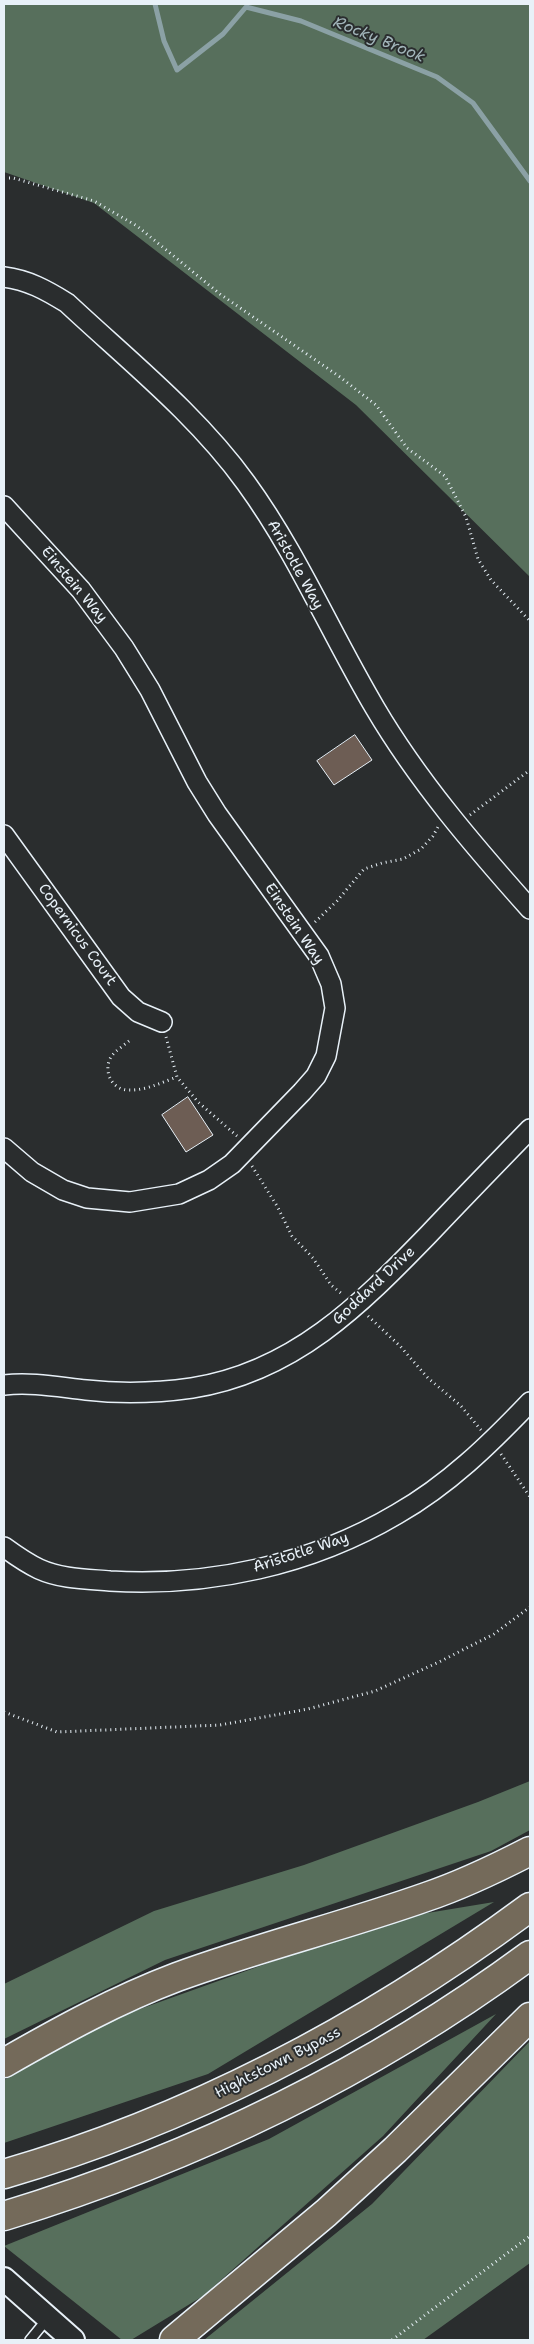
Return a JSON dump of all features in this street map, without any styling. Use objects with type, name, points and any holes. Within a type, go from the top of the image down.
[{"type":"highway","points":[[4,2062],[95,2012],[136,1993],[179,1976],[428,1897],[499,1867],[530,1851]]},
{"type":"highway","name":"Hightstown Bypass","points":[[4,2174],[115,2138],[185,2110],[254,2078],[321,2043],[407,1992],[484,1941],[530,1907]]},
{"type":"highway","points":[[4,2216],[129,2174],[201,2146],[272,2113],[427,2025],[530,1955]]},
{"type":"highway","points":[[174,2340],[326,2213],[395,2150],[530,2017]]},
{"type":"street","name":"Aristotle Way","points":[[4,277],[24,280],[43,288],[67,303],[210,439],[246,482],[275,526],[375,708],[454,821],[530,910]]},
{"type":"street","name":"Einstein Way","points":[[4,506],[81,590],[106,621],[150,690],[197,782],[217,814],[319,956],[331,984],[335,1008],[326,1056],[316,1076],[246,1151],[220,1173],[195,1187],[159,1198],[130,1202],[87,1198],[62,1190],[32,1172],[4,1148]]},
{"type":"street","name":"Copernicus Court","points":[[4,835],[121,997],[138,1012],[162,1022]]},
{"type":"street","name":"Goddard Drive","points":[[4,1385],[29,1383],[119,1392],[152,1392],[193,1387],[231,1378],[282,1358],[311,1342],[357,1306],[530,1128]]},
{"type":"street","name":"Aristotle Way","points":[[4,1547],[40,1570],[70,1578],[143,1583],[234,1574],[276,1565],[316,1552],[397,1514],[436,1489],[491,1442],[530,1402]]},
{"type":"street","points":[[4,2279],[73,2340]]},
{"type":"lane","points":[[30,2340],[48,2318]]},
{"type":"path","points":[[4,178],[13,178],[94,201],[137,226],[220,294],[376,404],[406,448],[445,476],[466,517],[478,559],[491,580],[530,621]]},
{"type":"path","points":[[302,931],[320,918],[337,901],[364,869],[403,859],[421,849],[433,836],[438,826],[454,821],[530,770]]},
{"type":"path","points":[[162,1022],[176,1077],[198,1102],[241,1140],[250,1162],[277,1206],[292,1236],[313,1258],[331,1285],[380,1326],[428,1378],[462,1406],[491,1442],[530,1497]]},
{"type":"path","points":[[129,1042],[113,1055],[110,1061],[108,1071],[111,1081],[116,1087],[126,1090],[146,1088],[176,1077]]},
{"type":"path","points":[[4,1712],[57,1732],[220,1725],[308,1709],[375,1691],[439,1662],[494,1634],[530,1607]]},
{"type":"path","points":[[392,2340],[530,2236]]},
{"type":"green space","points":[[4,4],[530,4],[530,577],[356,405],[94,203],[4,172]]},
{"type":"green space","points":[[530,1781],[530,1830],[491,1851],[165,1960],[4,2039],[4,1984],[154,1911],[304,1865],[478,1802]]},
{"type":"green space","points":[[494,1902],[208,2074],[4,2143],[4,2080],[115,2018],[391,1919]]},
{"type":"green space","points":[[496,2014],[383,2136],[203,2296],[131,2340],[122,2340],[4,2246],[269,2139]]},
{"type":"green space","points":[[530,2041],[530,2263],[423,2340],[204,2340],[372,2204]]},
{"type":"building","points":[[355,735],[372,760],[334,785],[317,761]]},
{"type":"building","points":[[188,1097],[213,1135],[186,1152],[162,1115]]},
{"type":"waterway","name":"Rocky Brook","points":[[155,4],[164,41],[177,70],[223,34],[246,7],[301,21],[437,77],[473,103],[530,181]]}]
